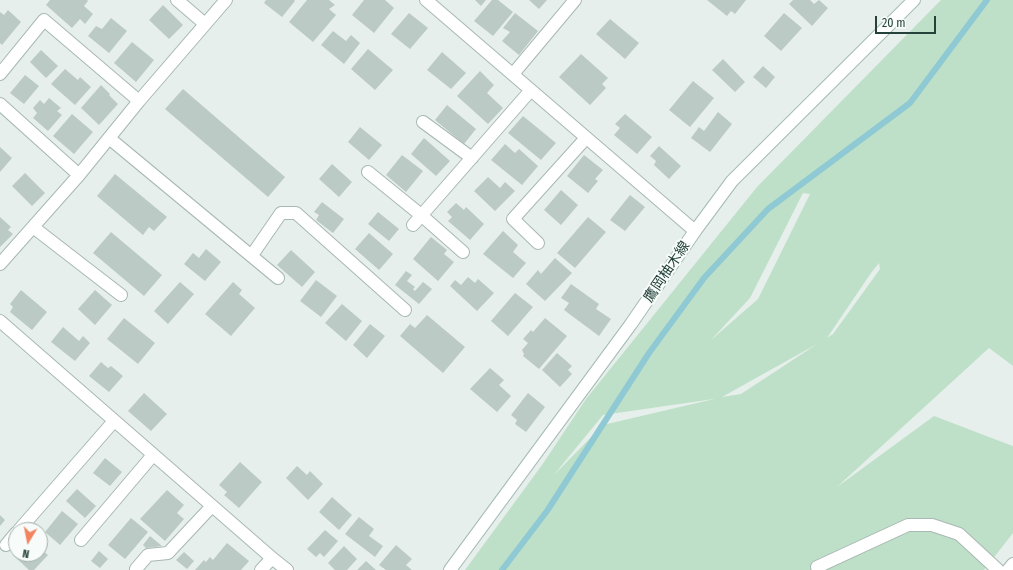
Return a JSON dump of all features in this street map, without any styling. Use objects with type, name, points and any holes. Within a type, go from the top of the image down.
[{"type":"street","points":[[177,0],[205,24]]},
{"type":"street","points":[[0,264],[79,175],[139,101],[226,0]]},
{"type":"street","points":[[426,0],[695,231]]},
{"type":"street","points":[[513,74],[576,0]]},
{"type":"street","name":"鷹岡柚木線","points":[[450,570],[631,324],[695,231],[732,182],[914,0]]},
{"type":"street","points":[[0,74],[44,20],[139,101]]},
{"type":"street","points":[[413,225],[532,90]]},
{"type":"street","points":[[0,104],[79,175]]},
{"type":"street","points":[[423,122],[472,158]]},
{"type":"street","points":[[109,138],[278,278]]},
{"type":"street","points":[[538,243],[513,219],[586,138]]},
{"type":"street","points":[[368,172],[421,215],[463,252]]},
{"type":"street","points":[[252,255],[281,213],[296,212],[404,310]]},
{"type":"street","points":[[33,227],[121,295]]},
{"type":"street","points":[[0,322],[287,570]]},
{"type":"street","points":[[26,522],[114,421]]},
{"type":"street","points":[[81,540],[153,455]]},
{"type":"street","points":[[136,568],[148,555],[168,553],[212,506]]},
{"type":"street","points":[[817,567],[908,525],[932,525],[959,534],[998,570]]},
{"type":"street","points":[[261,570],[272,558]]},
{"type":"street","points":[[1008,570],[1013,564]]},
{"type":"green space","points":[[941,0],[1013,0],[1013,366],[989,348],[837,487],[934,416],[1013,446],[1013,533],[984,570],[465,570],[542,465],[586,399],[757,187]],"holes":[[[803,193],[810,194],[758,299],[711,340],[750,298]],[[879,263],[880,269],[833,334],[827,338]],[[817,344],[741,394],[722,397]],[[714,399],[603,425],[553,476],[603,415]]]},
{"type":"building","points":[[50,0],[87,0],[88,1],[84,6],[93,14],[85,24],[80,19],[72,28],[46,5]]},
{"type":"building","points":[[266,0],[295,1],[282,17],[264,3]]},
{"type":"building","points":[[307,0],[329,0],[335,5],[329,9],[336,15],[313,42],[289,22]]},
{"type":"building","points":[[364,0],[385,0],[394,8],[374,33],[352,15]]},
{"type":"building","points":[[475,0],[486,0],[481,6]]},
{"type":"building","points":[[492,0],[498,0],[513,12],[493,36],[474,21]]},
{"type":"building","points":[[529,0],[547,0],[539,9]]},
{"type":"building","points":[[707,0],[746,0],[735,14],[731,11],[727,16]]},
{"type":"building","points":[[793,0],[810,0],[814,4],[819,0],[828,8],[812,26],[789,4]]},
{"type":"building","points":[[163,5],[183,25],[169,39],[149,20]]},
{"type":"building","points":[[8,10],[21,22],[2,45],[0,43],[0,12],[4,15]]},
{"type":"building","points":[[409,13],[428,28],[410,49],[391,34]]},
{"type":"building","points":[[515,13],[538,31],[519,55],[502,41],[510,32],[503,28]]},
{"type":"building","points":[[784,13],[802,28],[781,51],[764,36]]},
{"type":"building","points":[[111,18],[127,31],[109,53],[88,36],[96,26],[102,29]]},
{"type":"building","points":[[610,19],[639,43],[625,59],[596,34]]},
{"type":"building","points":[[333,31],[346,41],[351,35],[360,43],[344,64],[321,45]]},
{"type":"building","points":[[132,42],[154,60],[136,82],[114,63]]},
{"type":"building","points":[[368,49],[393,70],[375,90],[351,69]]},
{"type":"building","points":[[41,50],[58,66],[46,78],[30,62]]},
{"type":"building","points":[[442,52],[466,73],[451,89],[427,70]]},
{"type":"building","points":[[581,54],[608,78],[602,84],[606,88],[590,105],[559,77]]},
{"type":"building","points":[[723,59],[745,82],[735,92],[712,70]]},
{"type":"building","points":[[763,66],[775,77],[766,88],[753,77]]},
{"type":"building","points":[[65,69],[78,80],[80,77],[91,87],[75,105],[51,84]]},
{"type":"building","points":[[480,71],[494,85],[487,93],[503,108],[488,124],[457,96]]},
{"type":"building","points":[[25,75],[39,86],[24,104],[10,93]]},
{"type":"building","points":[[693,81],[714,98],[690,127],[669,110]]},
{"type":"building","points":[[101,85],[118,104],[99,125],[81,108]]},
{"type":"building","points":[[183,89],[285,177],[268,197],[165,109]]},
{"type":"building","points":[[49,98],[61,108],[57,111],[62,115],[48,131],[33,118],[37,113],[33,108],[40,100],[44,104]]},
{"type":"building","points":[[447,105],[476,129],[464,144],[435,120]]},
{"type":"building","points":[[718,112],[732,124],[710,152],[691,138],[699,127],[704,131]]},
{"type":"building","points":[[72,114],[93,132],[74,154],[53,136]]},
{"type":"building","points":[[625,114],[652,137],[637,154],[614,135],[620,128],[615,124]]},
{"type":"building","points":[[523,116],[556,143],[541,160],[508,133]]},
{"type":"building","points":[[360,127],[382,145],[369,160],[348,142]]},
{"type":"building","points":[[424,138],[450,161],[436,176],[411,154]]},
{"type":"building","points":[[505,144],[515,153],[519,149],[538,166],[522,185],[491,160]]},
{"type":"building","points":[[659,146],[681,166],[669,179],[654,165],[656,161],[650,156]]},
{"type":"building","points":[[0,147],[12,158],[0,172]]},
{"type":"building","points":[[402,155],[423,171],[406,192],[386,175]]},
{"type":"building","points":[[584,155],[603,170],[595,179],[598,181],[588,193],[567,176]]},
{"type":"building","points":[[332,164],[352,182],[339,197],[319,179]]},
{"type":"building","points":[[25,173],[45,193],[32,206],[12,186]]},
{"type":"building","points":[[115,174],[167,217],[154,231],[149,227],[143,235],[97,196]]},
{"type":"building","points":[[488,177],[500,188],[505,182],[515,191],[495,211],[474,191]]},
{"type":"building","points":[[561,190],[578,205],[561,225],[544,210]]},
{"type":"building","points":[[630,195],[645,207],[625,231],[610,220]]},
{"type":"building","points":[[322,202],[344,219],[333,233],[316,220],[319,215],[314,212]]},
{"type":"building","points":[[456,203],[464,210],[466,207],[484,224],[470,240],[448,221],[452,217],[447,212]]},
{"type":"building","points":[[378,212],[399,229],[389,241],[368,224]]},
{"type":"building","points":[[0,217],[11,227],[8,230],[13,234],[0,247]]},
{"type":"building","points":[[588,217],[606,232],[575,268],[557,253]]},
{"type":"building","points":[[503,231],[518,245],[513,252],[526,263],[513,278],[483,254]]},
{"type":"building","points":[[111,232],[162,275],[144,296],[93,253]]},
{"type":"building","points":[[369,233],[393,254],[379,270],[355,249]]},
{"type":"building","points":[[431,237],[447,250],[444,254],[454,262],[438,281],[413,259]]},
{"type":"building","points":[[206,249],[221,262],[205,281],[184,264],[193,253],[199,258]]},
{"type":"building","points":[[291,250],[315,272],[302,287],[277,265]]},
{"type":"building","points":[[555,258],[572,273],[545,301],[526,284],[538,270],[541,274]]},
{"type":"building","points":[[406,271],[412,275],[407,281],[415,287],[413,289],[415,291],[423,282],[432,289],[419,304],[395,285]]},
{"type":"building","points":[[468,277],[475,283],[478,279],[494,293],[477,311],[450,286],[455,280],[461,285]]},
{"type":"building","points":[[316,280],[337,296],[321,317],[300,301]]},
{"type":"building","points":[[180,282],[194,294],[168,324],[154,311]]},
{"type":"building","points":[[233,282],[242,290],[239,294],[255,308],[231,336],[205,314]]},
{"type":"building","points":[[571,284],[599,304],[596,309],[611,319],[599,336],[564,310],[569,303],[561,298]]},
{"type":"building","points":[[21,290],[47,312],[32,330],[10,312],[13,307],[10,304]]},
{"type":"building","points":[[95,290],[112,305],[95,325],[78,309]]},
{"type":"building","points":[[515,293],[533,307],[508,336],[491,321]]},
{"type":"building","points":[[342,304],[362,321],[346,341],[325,323]]},
{"type":"building","points":[[427,315],[465,347],[443,373],[400,336],[410,324],[415,328]]},
{"type":"building","points":[[124,318],[155,343],[138,364],[107,339]]},
{"type":"building","points":[[545,318],[567,336],[539,369],[523,356],[524,354],[522,350],[528,343],[523,339],[531,330],[533,332]]},
{"type":"building","points":[[370,324],[385,336],[367,358],[353,345]]},
{"type":"building","points":[[63,327],[79,341],[83,336],[90,343],[75,361],[51,342]]},
{"type":"building","points":[[557,353],[572,366],[568,370],[572,374],[560,387],[542,370]]},
{"type":"building","points":[[101,362],[108,368],[111,366],[123,376],[109,392],[89,376]]},
{"type":"building","points":[[490,368],[504,380],[499,385],[511,396],[497,412],[470,389]]},
{"type":"building","points":[[144,393],[167,414],[151,431],[128,411]]},
{"type":"building","points":[[528,393],[545,407],[526,432],[515,424],[517,420],[511,415]]},
{"type":"building","points":[[105,458],[122,472],[110,486],[93,473]]},
{"type":"building","points":[[240,462],[262,482],[239,508],[224,495],[227,492],[219,485]]},
{"type":"building","points":[[297,466],[307,475],[310,471],[323,484],[308,500],[286,478]]},
{"type":"building","points":[[77,489],[96,506],[85,518],[66,501]]},
{"type":"building","points":[[167,490],[184,505],[177,513],[184,519],[165,541],[140,519]]},
{"type":"building","points":[[332,497],[352,515],[339,530],[319,512]]},
{"type":"building","points":[[62,511],[78,524],[60,545],[48,535],[48,528]]},
{"type":"building","points":[[0,515],[5,520],[0,526]]},
{"type":"building","points":[[359,517],[374,529],[369,536],[383,546],[375,557],[345,534]]},
{"type":"building","points":[[131,518],[148,532],[125,559],[108,545]]},
{"type":"building","points":[[325,530],[338,541],[324,557],[320,553],[316,557],[307,549]]},
{"type":"building","points":[[150,536],[162,546],[146,548],[143,545]]},
{"type":"building","points":[[227,543],[249,561],[241,570],[195,570],[204,560],[206,562],[210,557],[213,560]]},
{"type":"building","points":[[396,545],[412,559],[406,565],[412,570],[386,570],[379,565]]},
{"type":"building","points":[[344,546],[357,559],[347,570],[335,570],[328,563]]},
{"type":"building","points":[[99,551],[108,559],[100,568],[91,561]]},
{"type":"building","points":[[184,552],[194,561],[187,569],[176,560]]},
{"type":"building","points":[[366,561],[376,570],[357,570]]},
{"type":"building","points":[[20,562],[41,562],[34,570],[29,570]]},
{"type":"waterway","points":[[502,570],[547,511],[649,353],[704,278],[768,209],[910,103],[987,0]]}]
